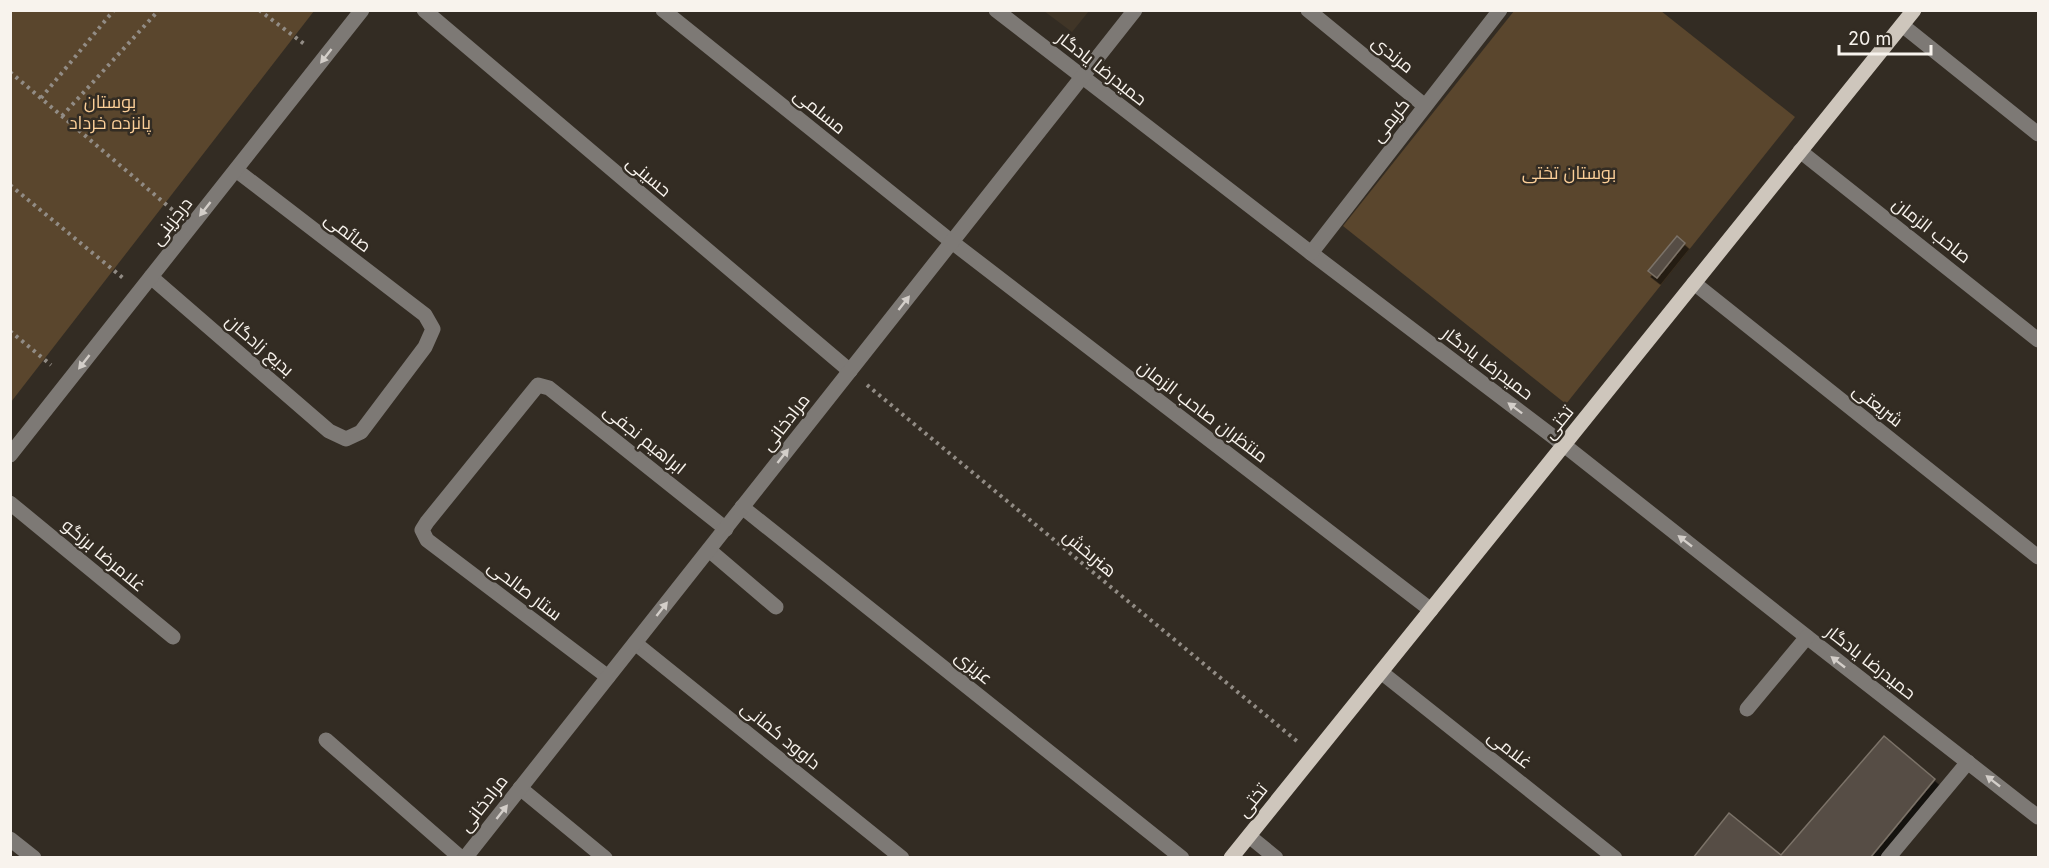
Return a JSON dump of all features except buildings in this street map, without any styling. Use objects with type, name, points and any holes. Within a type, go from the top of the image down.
[{"type":"main road","name":"تختی","points":[[1231,858],[1914,10]]},
{"type":"street","name":"درجزینی","points":[[10,455],[362,10]]},
{"type":"street","name":"حسینی","points":[[424,10],[850,371]]},
{"type":"street","name":"مسلمی","points":[[663,10],[952,242]]},
{"type":"street","name":"حمیدرضا یادگار","points":[[996,10],[1564,445],[2038,817]]},
{"type":"street","name":"مرادخانی","points":[[463,858],[1135,10]]},
{"type":"street","name":"مرندی","points":[[1308,10],[1425,106]]},
{"type":"street","name":"کریمی","points":[[1311,253],[1500,10]]},
{"type":"street","points":[[1902,25],[2038,134]]},
{"type":"street","name":"صاحب الزمان","points":[[1800,151],[2038,340]]},
{"type":"street","name":"صائمی","points":[[236,170],[425,315],[433,328],[425,347],[360,432],[346,439]]},
{"type":"street","name":"منتظران صاحب الزمان","points":[[952,242],[1431,610]]},
{"type":"street","name":"بدیع زادگان","points":[[151,277],[329,431],[346,439]]},
{"type":"street","name":"شریعتی","points":[[1694,283],[2038,557]]},
{"type":"street","name":"ابراهیم نجفی","points":[[422,530],[538,385],[549,388],[726,529]]},
{"type":"street","name":"غلامرضا برزگو","points":[[10,503],[173,637]]},
{"type":"street","name":"عزیزی","points":[[742,507],[1182,858]]},
{"type":"street","name":"ستار صالحی","points":[[422,530],[427,540],[608,677]]},
{"type":"street","points":[[709,550],[776,607]]},
{"type":"street","points":[[1748,709],[1807,637]]},
{"type":"street","name":"داوود کمانی","points":[[635,643],[902,858]]},
{"type":"street","name":"غلامی","points":[[1381,672],[1615,858]]},
{"type":"street","points":[[326,740],[463,858]]},
{"type":"street","points":[[1888,858],[1968,762]]},
{"type":"street","points":[[520,788],[605,858]]},
{"type":"street","points":[[1249,836],[1276,858]]},
{"type":"street","points":[[10,839],[34,858]]},
{"type":"path","points":[[41,98],[114,10]]},
{"type":"path","points":[[62,116],[159,10]]},
{"type":"path","points":[[259,10],[324,59]]},
{"type":"path","points":[[10,72],[192,226]]},
{"type":"path","points":[[10,185],[140,292]]},
{"type":"path","points":[[10,331],[70,380]]},
{"type":"path","name":"هنربخش","points":[[850,371],[1313,755]]},
{"type":"shaded area","points":[[1044,11],[1089,11],[1072,32]]},
{"type":"green space","name":"بوستان پانزده خرداد","points":[[10,11],[314,11],[11,402]]},
{"type":"green space","name":"بوستان تختی","points":[[1514,11],[1661,11],[1795,117],[1566,404],[1343,226]]}]
